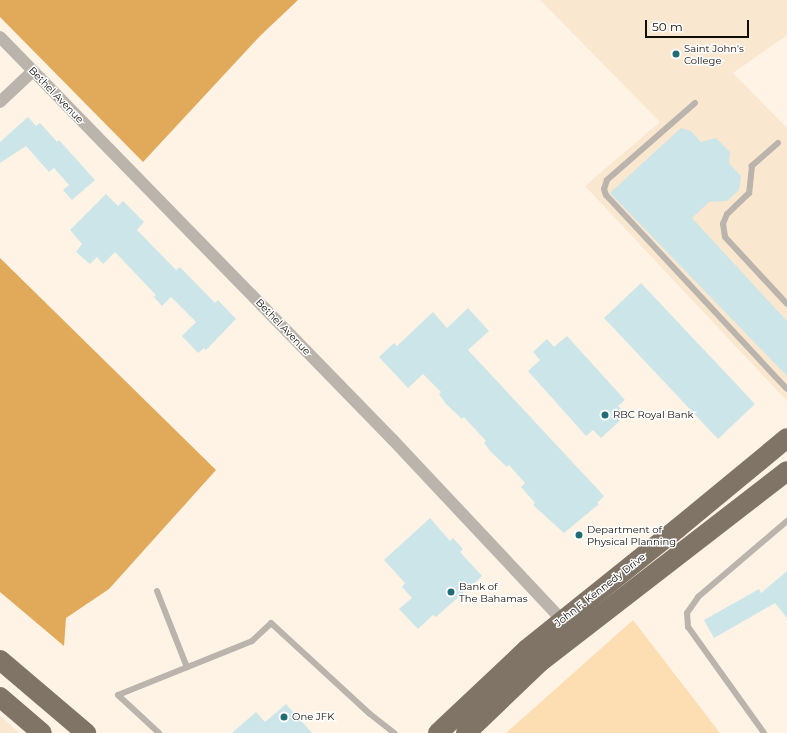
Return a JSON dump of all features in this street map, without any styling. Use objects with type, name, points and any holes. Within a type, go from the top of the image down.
[{"type":"highway","name":"John F. Kennedy Drive","points":[[438,733],[526,649],[678,528],[787,438]]},
{"type":"highway","name":"John F. Kennedy Drive","points":[[466,733],[540,662],[787,471]]},
{"type":"highway","points":[[0,660],[86,733]]},
{"type":"highway","points":[[0,698],[42,733]]},
{"type":"street","name":"Bethel Avenue","points":[[0,37],[393,440],[562,620]]},
{"type":"street","points":[[0,102],[33,71]]},
{"type":"lane","points":[[695,103],[607,180],[604,189],[606,195],[787,389]]},
{"type":"lane","points":[[778,143],[752,166],[749,193],[727,214],[723,224],[725,237],[787,304]]},
{"type":"lane","points":[[764,733],[688,627],[687,613],[698,597],[787,521]]},
{"type":"lane","points":[[157,591],[187,667]]},
{"type":"lane","points":[[159,733],[118,695],[252,641],[271,623],[370,714],[394,733]]},
{"type":"shaded area","points":[[0,0],[298,0],[260,36],[143,162],[0,17]]},
{"type":"shaded area","points":[[540,0],[787,0],[787,35],[733,73],[787,128],[787,401],[585,186],[660,122]]},
{"type":"shaded area","points":[[0,258],[216,470],[109,589],[66,618],[64,646],[0,592]]},
{"type":"shaded area","points":[[633,620],[720,733],[506,733]]},
{"type":"shaded area","points":[[0,716],[4,719],[19,733],[0,733]]},
{"type":"building","points":[[28,117],[36,126],[40,123],[57,142],[59,140],[95,180],[72,200],[63,190],[69,185],[54,168],[49,172],[26,146],[0,163],[0,142]]},
{"type":"building","points":[[681,128],[691,131],[701,142],[716,138],[730,152],[729,163],[741,176],[739,190],[727,201],[709,202],[692,218],[787,321],[787,376],[610,193]]},
{"type":"building","points":[[106,194],[118,206],[123,201],[144,222],[137,230],[176,270],[180,267],[215,303],[218,300],[236,319],[206,350],[204,348],[198,353],[182,336],[196,322],[171,297],[162,306],[154,297],[156,295],[115,252],[103,264],[97,257],[90,264],[76,252],[82,244],[70,230]]},
{"type":"building","points":[[641,283],[755,404],[718,439],[604,318]]},
{"type":"building","points":[[468,308],[489,331],[468,350],[604,496],[597,503],[599,504],[564,533],[533,505],[535,503],[521,487],[525,483],[509,465],[507,467],[491,452],[484,443],[486,441],[464,417],[462,419],[446,404],[439,394],[441,392],[423,374],[408,388],[379,357],[394,343],[397,346],[433,312],[447,328]]},
{"type":"building","points":[[567,336],[625,400],[618,406],[626,415],[601,438],[593,430],[586,436],[528,371],[540,360],[533,352],[547,339],[554,347]]},
{"type":"building","points":[[430,518],[450,541],[453,538],[463,549],[460,552],[482,576],[436,617],[433,615],[418,629],[399,609],[412,598],[402,587],[405,583],[384,560]]},
{"type":"building","points":[[787,571],[787,618],[775,603],[714,638],[704,620],[759,589],[761,593]]},
{"type":"building","name":"One JFK","points":[[286,704],[312,733],[232,733],[256,712],[265,722]]},
{"type":"place","name":"Saint John's College","points":[[676,54]]},
{"type":"place","name":"RBC Royal Bank","points":[[605,415]]},
{"type":"place","name":"Department of Physical Planning","points":[[579,535]]},
{"type":"place","name":"Bank of The Bahamas","points":[[451,592]]},
{"type":"place","name":"One JFK","points":[[284,717]]}]
